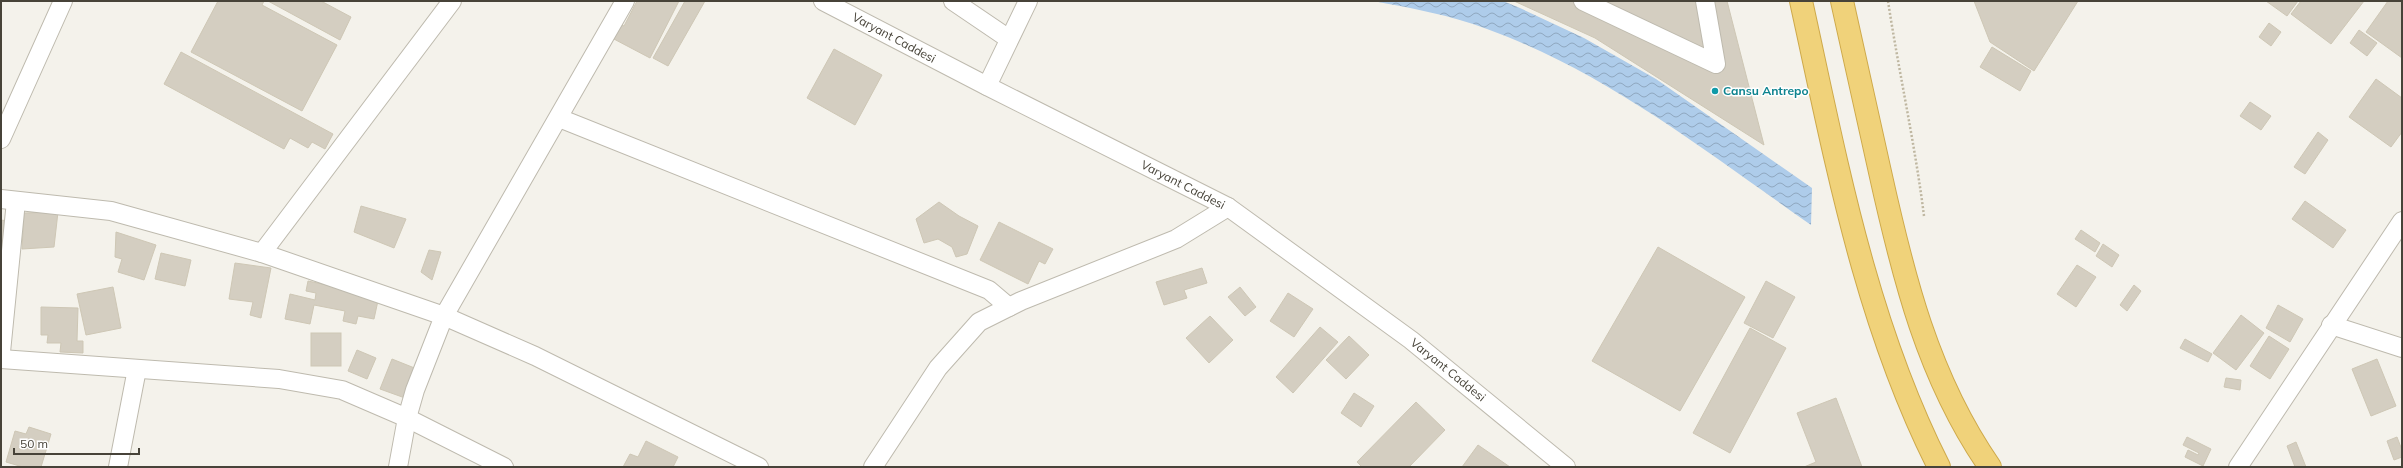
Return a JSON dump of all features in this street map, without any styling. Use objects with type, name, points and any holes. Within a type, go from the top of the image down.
[{"type":"highway","points":[[1800,1],[1853,234],[1883,335],[1917,423],[1939,467]]},
{"type":"highway","points":[[1842,1],[1902,269],[1934,363],[1961,419],[1990,467]]},
{"type":"street","points":[[1,140],[63,1]]},
{"type":"street","points":[[262,253],[452,1]]},
{"type":"street","points":[[398,467],[407,418],[415,390],[444,316],[625,1]]},
{"type":"street","name":"Varyant Caddesi","points":[[823,1],[986,86],[1228,207],[1411,340],[1566,467]]},
{"type":"street","points":[[953,1],[1009,39]]},
{"type":"street","points":[[986,86],[1028,1]]},
{"type":"street","points":[[1583,1],[1716,64],[1705,1]]},
{"type":"street","points":[[559,118],[989,290],[1009,307]]},
{"type":"street","points":[[1,352],[9,200],[111,211],[262,253],[444,316],[535,356],[760,467]]},
{"type":"street","points":[[873,467],[938,368],[979,322],[1009,307],[1176,239],[1228,207]]},
{"type":"street","points":[[2238,467],[2331,325],[2402,221]]},
{"type":"street","points":[[2331,325],[2402,348]]},
{"type":"street","points":[[1,359],[279,380],[342,390],[407,418],[504,467]]},
{"type":"street","points":[[118,467],[136,369]]},
{"type":"path","points":[[1888,1],[1896,53],[1916,151],[1924,216]]},
{"type":"water","points":[[1373,1],[1503,1],[1584,38],[1656,79],[1812,188],[1811,225],[1655,116],[1615,91],[1573,68],[1531,47],[1473,24],[1430,12]]},
{"type":"building","points":[[218,1],[264,1],[262,5],[337,45],[302,111],[191,52]]},
{"type":"building","points":[[268,1],[321,1],[351,17],[340,40]]},
{"type":"building","points":[[637,1],[679,1],[650,58],[612,38],[619,24],[624,26]]},
{"type":"building","points":[[685,1],[705,1],[668,66],[653,58]]},
{"type":"building","name":"Cansu Antrepo","points":[[1514,1],[1727,1],[1764,145],[1595,38]]},
{"type":"building","points":[[1974,1],[2078,1],[2034,71],[1990,42]]},
{"type":"building","points":[[2266,1],[2298,1],[2287,16]]},
{"type":"building","points":[[2301,1],[2364,1],[2331,44],[2291,14]]},
{"type":"building","points":[[2388,1],[2402,1],[2402,58],[2366,32]]},
{"type":"building","points":[[2269,23],[2281,32],[2271,46],[2259,37]]},
{"type":"building","points":[[2359,30],[2377,43],[2367,56],[2350,43]]},
{"type":"building","points":[[1992,47],[2031,71],[2020,91],[1980,67]]},
{"type":"building","points":[[834,49],[882,75],[855,125],[807,98]]},
{"type":"building","points":[[181,52],[333,134],[325,149],[312,142],[308,148],[290,138],[284,149],[164,84]]},
{"type":"building","points":[[2376,79],[2402,98],[2402,132],[2391,147],[2349,117]]},
{"type":"building","points":[[2250,102],[2271,116],[2261,130],[2240,116]]},
{"type":"building","points":[[2318,132],[2328,140],[2305,174],[2294,167]]},
{"type":"building","points":[[2305,201],[2346,230],[2333,248],[2292,219]]},
{"type":"building","points":[[939,202],[959,216],[978,226],[967,254],[956,257],[952,247],[938,239],[924,243],[916,219]]},
{"type":"building","points":[[361,206],[406,219],[394,248],[354,232]]},
{"type":"building","points":[[58,212],[54,247],[22,249],[24,213]]},
{"type":"building","points":[[1,220],[8,221],[1,282]]},
{"type":"building","points":[[999,222],[1053,249],[1045,264],[1039,261],[1028,284],[980,260]]},
{"type":"building","points":[[2081,230],[2100,243],[2095,252],[2075,239]]},
{"type":"building","points":[[116,232],[156,245],[144,280],[118,272],[122,259],[115,257]]},
{"type":"building","points":[[2103,244],[2119,255],[2112,267],[2096,256]]},
{"type":"building","points":[[1658,247],[1745,297],[1680,411],[1592,361]]},
{"type":"building","points":[[429,250],[441,252],[432,280],[421,272]]},
{"type":"building","points":[[161,253],[191,260],[185,286],[155,279]]},
{"type":"building","points":[[235,263],[271,268],[261,318],[250,315],[253,302],[229,299]]},
{"type":"building","points":[[2077,265],[2096,277],[2076,307],[2057,294]]},
{"type":"building","points":[[1202,268],[1207,283],[1184,290],[1187,298],[1164,305],[1156,282]]},
{"type":"building","points":[[308,281],[379,296],[374,319],[358,316],[356,324],[343,321],[345,311],[314,305],[310,324],[285,319],[290,294],[315,300],[316,293],[306,291]]},
{"type":"building","points":[[1766,281],[1795,297],[1773,338],[1744,323]]},
{"type":"building","points":[[2134,285],[2141,291],[2127,311],[2120,305]]},
{"type":"building","points":[[113,287],[121,328],[86,335],[77,294]]},
{"type":"building","points":[[1240,287],[1256,307],[1245,316],[1228,297]]},
{"type":"building","points":[[1288,293],[1313,309],[1294,337],[1270,321]]},
{"type":"building","points":[[2278,305],[2303,319],[2290,342],[2266,328]]},
{"type":"building","points":[[41,307],[78,308],[77,341],[83,341],[83,353],[60,352],[61,343],[47,343],[48,335],[41,335]]},
{"type":"building","points":[[2241,315],[2264,333],[2236,370],[2213,353]]},
{"type":"building","points":[[1210,316],[1233,340],[1209,363],[1186,338]]},
{"type":"building","points":[[1320,327],[1338,342],[1293,393],[1276,377]]},
{"type":"building","points":[[1750,328],[1786,348],[1730,453],[1693,433]]},
{"type":"building","points":[[311,333],[341,333],[341,366],[311,366]]},
{"type":"building","points":[[1349,336],[1369,355],[1346,379],[1326,360]]},
{"type":"building","points":[[2269,336],[2289,349],[2270,379],[2250,366]]},
{"type":"building","points":[[2185,339],[2212,354],[2208,362],[2180,348]]},
{"type":"building","points":[[357,350],[376,358],[367,379],[348,371]]},
{"type":"building","points":[[392,359],[417,369],[405,398],[380,389]]},
{"type":"building","points":[[2377,359],[2396,406],[2371,416],[2352,369]]},
{"type":"building","points":[[2226,378],[2241,380],[2240,390],[2224,387]]},
{"type":"building","points":[[1354,393],[1374,406],[1361,427],[1341,413]]},
{"type":"building","points":[[1836,398],[1862,467],[1804,467],[1816,462],[1797,413]]},
{"type":"building","points":[[1416,402],[1445,430],[1409,467],[1362,467],[1357,462]]},
{"type":"building","points":[[29,427],[51,434],[41,467],[23,467],[6,462],[15,431],[26,434]]},
{"type":"building","points":[[2187,437],[2211,449],[2203,466],[2185,457],[2188,450],[2198,455],[2199,453],[2183,445]]},
{"type":"building","points":[[2397,437],[2402,450],[2402,457],[2394,460],[2387,441]]},
{"type":"building","points":[[646,441],[678,457],[673,467],[623,467],[630,454],[638,457]]},
{"type":"building","points":[[2296,442],[2306,467],[2295,467],[2287,446]]},
{"type":"building","points":[[1478,445],[1510,467],[1462,467]]},
{"type":"place","name":"Cansu Antrepo","points":[[1715,91]]}]
